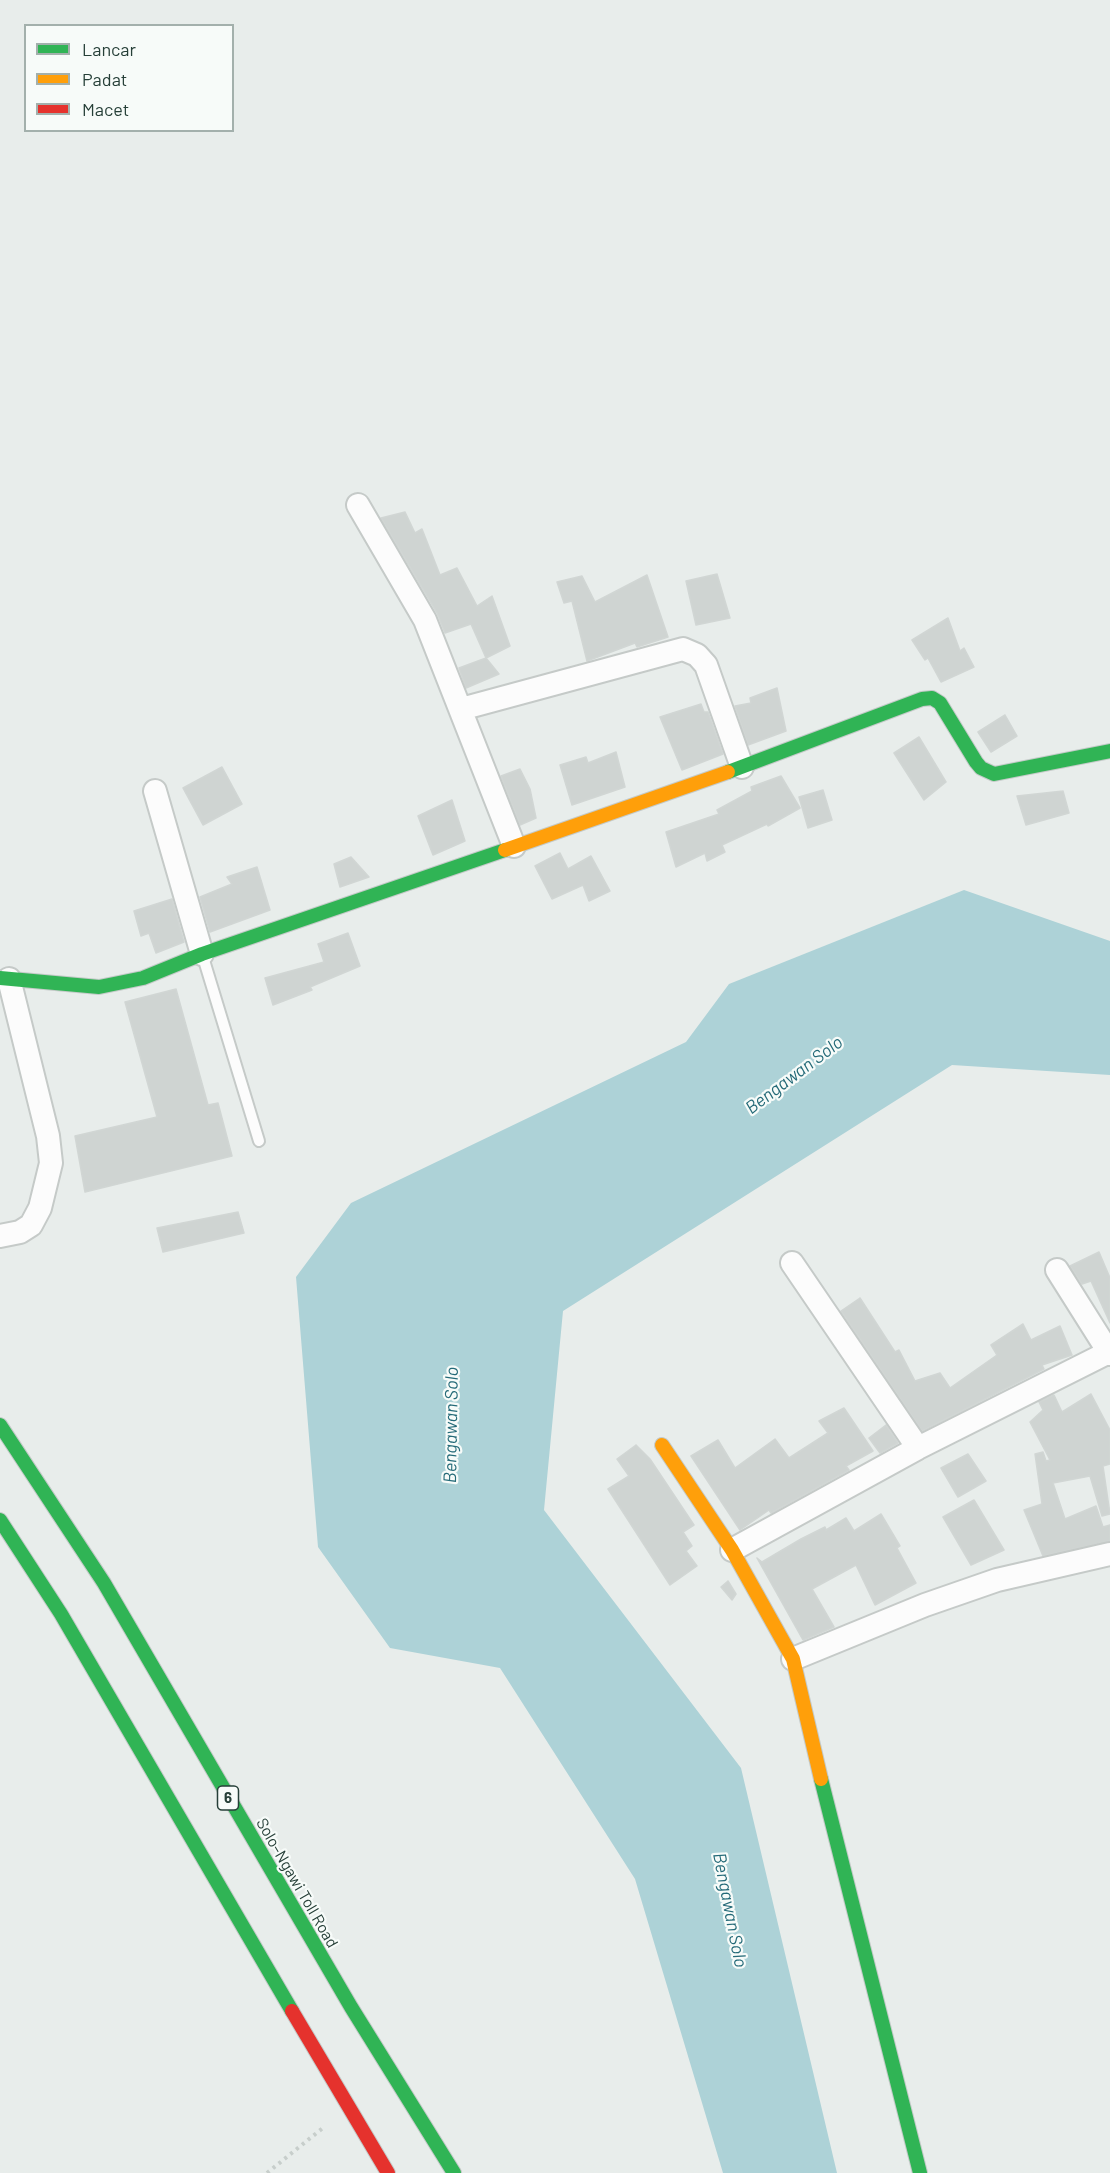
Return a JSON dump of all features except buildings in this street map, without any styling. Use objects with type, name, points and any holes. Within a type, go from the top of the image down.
[{"type":"main road","points":[[5,979],[99,987],[143,978],[202,954],[742,767],[905,704],[932,698],[949,714],[976,762],[981,768],[994,774],[1110,751]]},
{"type":"main road","name":"Solo–Ngawi Toll Road","points":[[0,1425],[104,1583],[345,1997],[454,2173]]},
{"type":"main road","points":[[662,1445],[732,1550],[793,1659],[843,1872],[920,2173]]},
{"type":"main road","points":[[0,1520],[61,1614],[229,1907],[388,2173]]},
{"type":"street","points":[[358,505],[425,620],[514,846]]},
{"type":"street","points":[[461,709],[683,649],[702,659],[709,672],[742,767]]},
{"type":"street","points":[[155,791],[202,954]]},
{"type":"street","points":[[0,1236],[20,1232],[31,1225],[40,1208],[51,1163],[48,1136],[5,979]]},
{"type":"street","points":[[792,1263],[918,1448]]},
{"type":"street","points":[[732,1550],[918,1448],[1109,1353],[1057,1270]]},
{"type":"street","points":[[793,1659],[925,1605],[997,1580],[1110,1554]]},
{"type":"lane","points":[[202,954],[259,1141]]},
{"type":"path","points":[[267,2173],[324,2127]]},
{"type":"water","name":"Bengawan Solo","points":[[964,890],[1110,941],[1110,1075],[952,1065],[563,1311],[544,1510],[741,1768],[837,2173],[723,2173],[635,1879],[500,1668],[390,1648],[318,1547],[296,1277],[351,1203],[686,1042],[729,984]]},
{"type":"traffic: fast","points":[[728,772],[922,699],[932,698],[940,703],[976,762],[981,768],[994,774],[1110,751]]},
{"type":"traffic: fast","points":[[0,978],[99,987],[143,978],[202,954],[505,850]]},
{"type":"traffic: fast","points":[[0,1425],[104,1583],[351,2007],[454,2173]]},
{"type":"traffic: fast","points":[[0,1520],[61,1614],[292,2011]]},
{"type":"traffic: fast","points":[[821,1779],[920,2173]]},
{"type":"traffic: slow","points":[[505,850],[728,772]]},
{"type":"traffic: slow","points":[[662,1445],[732,1550],[793,1659],[821,1779]]},
{"type":"traffic: jam","points":[[292,2011],[388,2173]]}]
